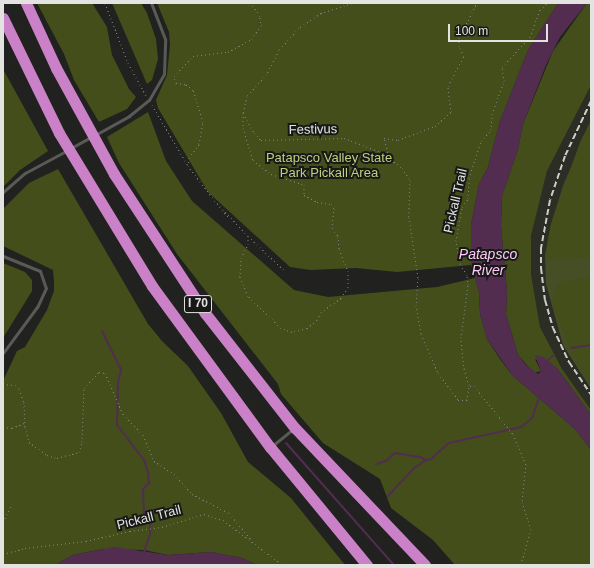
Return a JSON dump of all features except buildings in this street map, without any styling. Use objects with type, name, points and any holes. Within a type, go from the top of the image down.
[{"type":"highway","name":"I 70","points":[[26,3],[84,120],[148,229],[205,313],[295,428],[425,565]]},
{"type":"highway","name":"I 70","points":[[3,18],[59,133],[125,244],[184,330],[270,447],[367,565]]},
{"type":"lane","points":[[3,192],[14,180],[113,125],[149,100],[164,74],[166,52],[163,28],[151,3]]},
{"type":"lane","points":[[3,256],[34,267],[40,271],[46,281],[43,296],[37,307],[3,353]]},
{"type":"lane","points":[[270,447],[295,428]]},
{"type":"path","points":[[105,3],[128,63],[200,184],[248,236],[285,271]]},
{"type":"path","points":[[188,166],[189,158],[199,144],[203,122],[193,90],[186,84],[176,82],[174,76],[193,56],[228,52],[251,39],[261,26],[260,16],[251,3]]},
{"type":"path","points":[[248,236],[241,258],[240,277],[252,301],[261,306],[281,328],[292,332],[307,328],[317,320],[321,312],[345,293],[349,279],[338,236],[332,228],[334,208],[331,204],[317,202],[304,195],[304,185],[271,174],[253,160],[243,128],[243,112],[247,96],[267,74],[280,50],[299,28],[320,13],[352,3]]},
{"type":"path","points":[[389,156],[384,138],[398,140],[435,126],[450,112],[448,86],[464,56],[459,46],[459,38],[477,3]]},
{"type":"path","name":"Pickall Trail","points":[[469,386],[464,369],[461,338],[468,285],[467,275],[460,264],[456,241],[462,207],[468,198],[469,178],[482,141],[491,130],[492,114],[504,81],[502,67],[530,37],[540,10],[547,3]]},
{"type":"path","name":"Festivus","points":[[243,112],[254,133],[261,140],[344,138],[389,156],[402,168],[410,180],[409,217],[418,278],[416,306],[422,336],[438,373],[458,400],[467,400],[469,386]]},
{"type":"path","points":[[3,384],[15,384],[19,389],[26,414],[25,422],[29,442],[46,456],[57,458],[79,452],[82,442],[84,388],[99,372],[105,373],[123,414],[143,435],[154,461],[174,474],[192,494],[229,514],[252,540]]},
{"type":"path","points":[[469,386],[474,386],[513,434],[526,464],[522,502],[531,529],[521,565]]},
{"type":"path","points":[[3,427],[12,428],[25,422]]},
{"type":"path","points":[[3,522],[12,504]]},
{"type":"path","name":"Pickall Trail","points":[[3,554],[25,548],[100,538],[130,530],[162,526],[204,514],[223,520],[252,540],[283,565]]},
{"type":"shaded area","points":[[591,85],[591,120],[580,142],[551,224],[585,381],[591,389],[591,410],[562,369],[540,327],[531,274],[531,236],[547,171]]},
{"type":"green space","points":[[37,3],[92,3],[107,27],[112,55],[129,89],[136,97],[127,109],[99,122],[74,80],[64,54]]},
{"type":"green space","points":[[112,3],[141,3],[147,13],[156,39],[158,59],[152,80],[147,84]]},
{"type":"green space","name":"Patapsco Valley State Park Pickall Area","points":[[157,3],[558,3],[528,50],[500,121],[488,167],[479,184],[471,225],[471,265],[397,272],[356,268],[310,270],[290,267],[208,192],[158,108],[156,100],[167,75],[170,45],[169,32]]},
{"type":"green space","points":[[587,3],[591,3],[591,85],[547,171],[531,236],[531,274],[540,327],[562,369],[591,410],[591,415],[557,368],[535,359],[541,371],[534,373],[518,355],[506,314],[507,291],[501,227],[502,196],[518,149],[523,124],[553,51]]},
{"type":"green space","points":[[3,69],[48,151],[20,170],[3,187]]},
{"type":"green space","points":[[148,112],[166,161],[192,201],[294,290],[328,297],[437,287],[475,278],[479,292],[480,314],[487,339],[500,359],[512,375],[575,429],[591,450],[591,565],[455,565],[433,540],[391,508],[380,479],[323,443],[281,394],[278,384],[177,254],[119,163],[107,137]]},
{"type":"green space","points":[[591,120],[591,389],[563,345],[546,284],[545,256],[551,224],[563,186]]},
{"type":"green space","points":[[591,120],[591,257],[549,260],[545,256],[551,224],[580,142]]},
{"type":"green space","points":[[58,169],[148,324],[162,341],[188,366],[221,413],[248,462],[291,498],[345,565],[257,565],[242,558],[211,552],[168,555],[144,550],[103,549],[73,555],[57,564],[3,565],[3,381],[17,351],[25,347],[47,310],[54,291],[54,281],[53,270],[3,246],[3,209],[29,183]]},
{"type":"green space","points":[[3,263],[25,272],[32,280],[32,291],[3,338]]},
{"type":"green space","points":[[591,277],[591,385],[572,356],[552,301],[558,285],[562,282]]},
{"type":"water","name":"Patapsco River","points":[[558,3],[587,3],[560,37],[546,65],[523,124],[518,149],[502,196],[501,227],[507,291],[506,314],[518,355],[526,365],[538,374],[541,371],[535,355],[543,357],[557,368],[591,415],[591,450],[575,429],[512,375],[487,339],[480,314],[479,292],[471,265],[471,225],[479,184],[488,167],[500,121],[528,50]]},
{"type":"water","points":[[114,547],[168,555],[211,552],[242,558],[257,565],[24,565],[57,564],[73,555]]},
{"type":"waterway","points":[[102,331],[121,370],[118,383],[117,425],[144,460],[148,472],[149,483],[143,489],[144,513],[150,525],[150,534],[144,552]]},
{"type":"waterway","points":[[572,348],[591,345]]},
{"type":"waterway","points":[[546,362],[554,355]]},
{"type":"waterway","points":[[376,464],[386,461],[395,453],[420,457],[426,460],[431,459],[449,443],[521,427],[532,418],[540,395]]},
{"type":"waterway","points":[[286,443],[394,565]]},
{"type":"waterway","points":[[388,496],[412,470],[426,460]]},
{"type":"railway","points":[[591,101],[565,156],[550,200],[541,248],[541,268],[545,300],[553,328],[569,362],[591,395]]}]
